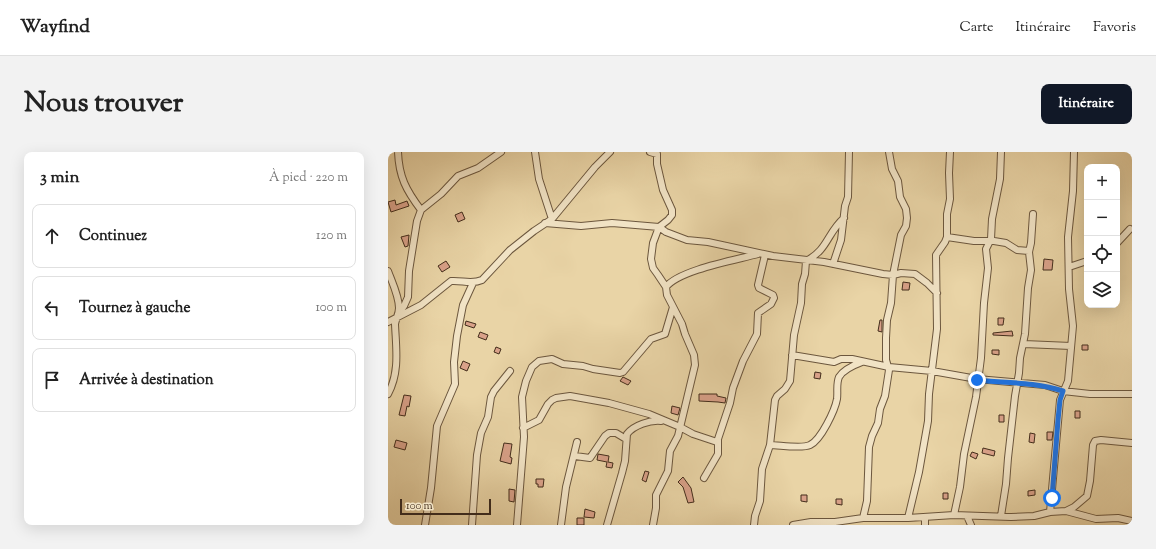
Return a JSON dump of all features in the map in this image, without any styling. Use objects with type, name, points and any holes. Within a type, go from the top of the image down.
[{"type":"street","points":[[398,152],[404,184],[421,210]]},
{"type":"street","points":[[397,315],[404,306],[408,297],[417,221],[421,210],[441,194],[458,176],[478,168],[501,152]]},
{"type":"street","points":[[535,152],[539,179],[552,219]]},
{"type":"street","points":[[388,322],[397,315],[426,301],[452,281],[473,283],[482,280],[510,250],[552,219],[595,167],[610,152]]},
{"type":"street","points":[[650,152],[657,154],[657,164],[663,190],[672,210],[672,215],[659,228],[653,243],[651,259],[653,268],[666,287],[667,295],[682,324],[694,355],[696,365],[676,442],[670,451],[668,471],[656,495],[656,508],[653,525]]},
{"type":"street","points":[[834,264],[841,240],[848,197],[849,154],[856,152]]},
{"type":"street","points":[[863,518],[867,501],[868,447],[878,423],[880,409],[885,396],[889,367],[886,360],[886,338],[893,275],[901,235],[907,223],[907,213],[900,197],[900,185],[892,169],[889,152]]},
{"type":"street","points":[[908,518],[919,472],[928,421],[937,329],[938,293],[936,255],[947,237],[947,214],[950,200],[950,152]]},
{"type":"street","points":[[954,515],[960,487],[964,454],[976,398],[977,380],[981,358],[984,303],[988,268],[986,249],[990,241],[992,219],[1000,179],[1001,152]]},
{"type":"street","points":[[1050,512],[1060,400],[1068,381],[1074,326],[1070,299],[1068,227],[1073,191],[1074,152]]},
{"type":"street","points":[[1001,516],[1006,484],[1016,383],[1024,344],[1031,270],[1029,251],[1033,214]]},
{"type":"street","points":[[806,261],[816,256],[823,249],[836,226],[844,218]]},
{"type":"street","points":[[545,224],[581,226],[612,223],[659,228],[687,240],[708,242],[762,254],[806,261],[824,262],[893,275],[898,273],[915,274],[938,293]]},
{"type":"street","points":[[1120,240],[1130,231]]},
{"type":"street","points":[[947,237],[974,241],[1006,243],[1017,250],[1029,251]]},
{"type":"street","points":[[666,287],[670,282],[684,274],[762,254]]},
{"type":"street","points":[[704,478],[718,454],[717,442],[743,360],[756,334],[758,313],[768,307],[774,298],[773,295],[759,288],[758,285],[762,254]]},
{"type":"street","points":[[754,525],[755,516],[760,501],[762,469],[770,445],[775,400],[790,381],[795,326],[802,303],[802,284],[805,274],[806,261]]},
{"type":"street","points":[[1069,268],[1084,262]]},
{"type":"street","points":[[388,271],[398,299],[397,370],[388,394]]},
{"type":"street","points":[[426,525],[437,426],[455,384],[454,362],[456,336],[463,305],[473,283]]},
{"type":"street","points":[[517,525],[524,428],[522,397],[526,381],[535,364],[543,360],[552,359],[563,364],[620,373],[623,372],[651,339],[665,334],[673,307]]},
{"type":"street","points":[[1024,344],[1071,346]]},
{"type":"street","points":[[792,355],[834,362],[846,359],[889,367],[966,376],[977,380],[1044,385],[1063,391],[1090,394],[1132,394]]},
{"type":"street","points":[[770,445],[806,446],[813,443],[834,413],[840,376],[850,368],[862,362]]},
{"type":"street","points":[[472,525],[477,454],[481,433],[488,417],[491,397],[510,371]]},
{"type":"street","points":[[524,428],[539,420],[552,400],[563,396],[619,405],[649,414],[680,427],[692,434],[717,442]]},
{"type":"street","points":[[607,525],[625,461],[627,434],[629,431],[644,423],[653,421],[670,423]]},
{"type":"street","points":[[575,456],[590,458],[605,436],[609,433],[616,433],[626,439]]},
{"type":"street","points":[[1066,511],[1074,507],[1087,496],[1090,482],[1093,445],[1095,441],[1101,440],[1132,443]]},
{"type":"street","points":[[560,525],[566,487],[575,456],[577,442]]},
{"type":"street","points":[[793,525],[863,518],[908,518],[954,515],[1034,516],[1050,512],[1066,511],[1113,522],[1124,519],[1132,521]]},
{"type":"street","points":[[967,516],[971,525]]},
{"type":"street","points":[[925,517],[925,525]]},
{"type":"street","points":[[880,525],[881,518]]},
{"type":"building","points":[[395,200],[396,205],[407,201],[409,206],[391,212],[388,202]]},
{"type":"building","points":[[462,212],[465,219],[458,222],[455,215]]},
{"type":"building","points":[[409,235],[408,246],[405,247],[401,237]]},
{"type":"building","points":[[1044,259],[1053,260],[1052,270],[1043,270]]},
{"type":"building","points":[[446,261],[450,267],[442,272],[438,266]]},
{"type":"building","points":[[903,282],[910,283],[909,290],[902,290]]},
{"type":"building","points":[[998,318],[1004,318],[1003,325],[998,325]]},
{"type":"building","points":[[880,320],[882,320],[882,332],[878,331]]},
{"type":"building","points":[[466,321],[476,324],[474,328],[465,325]]},
{"type":"building","points":[[1012,331],[1013,336],[993,335],[993,333]]},
{"type":"building","points":[[480,332],[488,335],[486,340],[478,337]]},
{"type":"building","points":[[1082,345],[1088,345],[1088,350],[1082,350]]},
{"type":"building","points":[[496,347],[501,349],[499,354],[494,352]]},
{"type":"building","points":[[992,350],[999,350],[999,355],[992,354]]},
{"type":"building","points":[[463,361],[470,364],[467,371],[460,368]]},
{"type":"building","points":[[815,372],[821,373],[820,379],[814,378]]},
{"type":"building","points":[[623,377],[631,381],[628,385],[620,381]]},
{"type":"building","points":[[699,394],[717,394],[717,396],[726,398],[725,403],[699,401]]},
{"type":"building","points":[[404,395],[411,396],[409,407],[407,406],[405,416],[399,415]]},
{"type":"building","points":[[672,406],[680,408],[678,415],[671,413]]},
{"type":"building","points":[[1075,411],[1080,411],[1080,418],[1075,418]]},
{"type":"building","points":[[999,415],[1004,415],[1004,422],[999,422]]},
{"type":"building","points":[[1047,432],[1053,432],[1052,440],[1047,440]]},
{"type":"building","points":[[1030,433],[1035,434],[1034,443],[1029,442]]},
{"type":"building","points":[[396,440],[407,443],[405,450],[394,447]]},
{"type":"building","points":[[504,443],[512,444],[510,457],[512,458],[511,464],[500,461]]},
{"type":"building","points":[[983,448],[995,451],[994,456],[982,453]]},
{"type":"building","points":[[972,452],[978,454],[976,459],[970,456]]},
{"type":"building","points":[[598,454],[609,456],[608,462],[613,463],[612,468],[606,467],[607,462],[597,460]]},
{"type":"building","points":[[645,471],[649,472],[646,482],[642,480]]},
{"type":"building","points":[[683,477],[691,488],[694,502],[688,503],[683,487],[678,482]]},
{"type":"building","points":[[536,479],[544,479],[543,487],[538,487],[538,484],[536,484]]},
{"type":"building","points":[[509,489],[515,490],[514,502],[509,501]]},
{"type":"building","points":[[1035,490],[1035,495],[1028,496],[1028,491]]},
{"type":"building","points":[[943,493],[948,493],[948,499],[943,499]]},
{"type":"building","points":[[801,495],[807,495],[807,502],[801,501]]},
{"type":"building","points":[[836,499],[842,499],[842,505],[836,504]]},
{"type":"building","points":[[585,509],[595,512],[594,518],[584,517]]},
{"type":"building","points":[[577,518],[584,518],[584,525],[577,525]]},
{"type":"route","points":[[977,380],[1030,383],[1044,385],[1063,391],[1060,400],[1052,498]]}]
